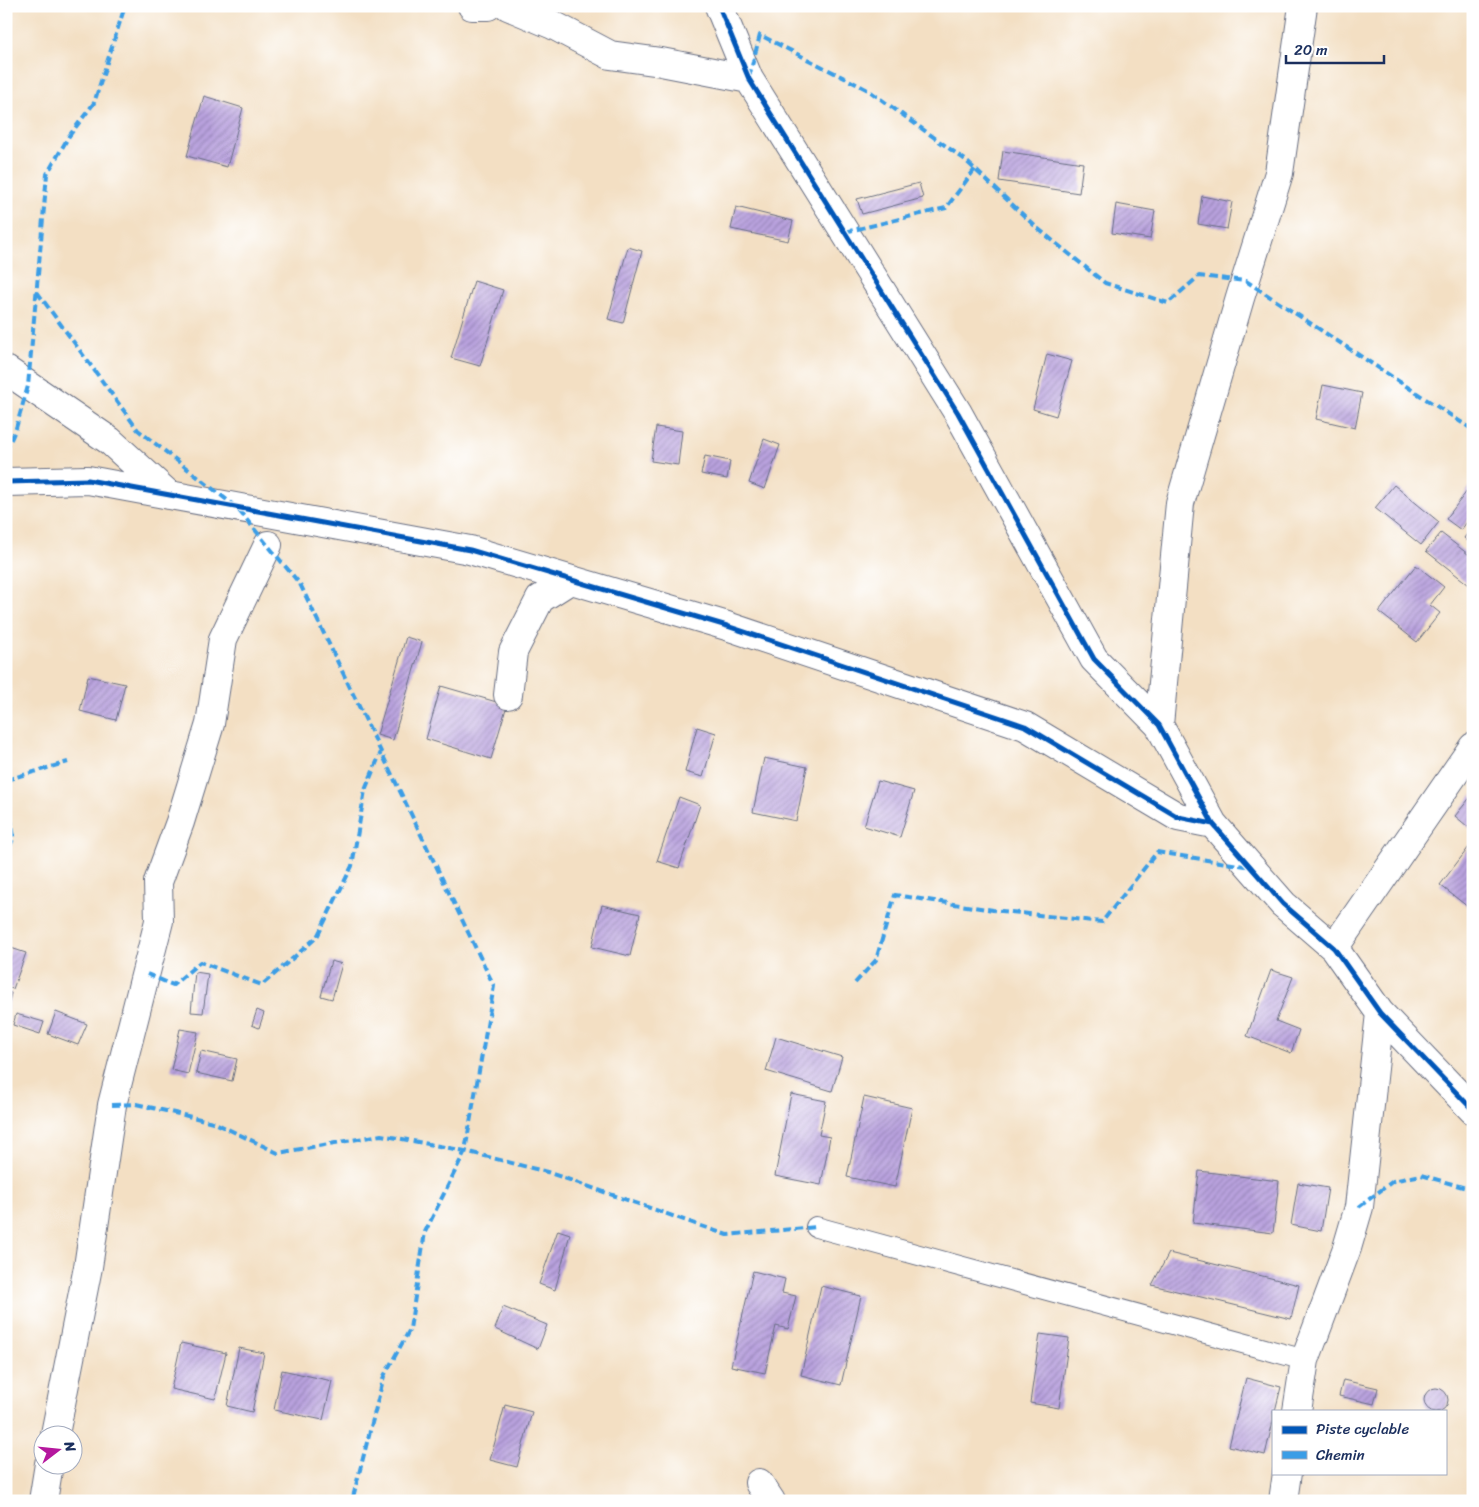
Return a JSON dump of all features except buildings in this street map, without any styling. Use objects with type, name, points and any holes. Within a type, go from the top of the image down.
[{"type":"street","points":[[472,6],[488,6]]},
{"type":"street","points":[[508,6],[553,25],[610,56],[661,62],[749,79]]},
{"type":"street","points":[[719,6],[749,79],[958,413],[1094,660],[1159,726],[1213,824],[1284,904],[1334,948],[1380,1013],[1473,1110]]},
{"type":"street","points":[[1159,726],[1180,504],[1240,298],[1279,173],[1302,6]]},
{"type":"street","points":[[6,370],[110,442],[169,495]]},
{"type":"street","points":[[6,482],[88,480],[470,550],[727,626],[1025,726],[1178,817],[1213,824]]},
{"type":"street","points":[[57,1424],[88,1267],[112,1106],[159,921],[158,882],[180,822],[210,724],[223,639],[268,545]]},
{"type":"street","points":[[508,695],[513,652],[540,599],[570,580]]},
{"type":"street","points":[[1334,948],[1473,747]]},
{"type":"street","points":[[1297,1410],[1305,1360],[1347,1248],[1359,1207],[1380,1013]]},
{"type":"street","points":[[43,1501],[47,1474]]},
{"type":"street","points":[[1283,1501],[1287,1474]]},
{"type":"lane","points":[[816,1227],[1305,1360]]},
{"type":"marked path","points":[[6,451],[16,428],[28,386],[47,174],[69,136],[94,103],[125,6]]},
{"type":"marked path","points":[[749,77],[760,35],[868,90],[964,159],[1036,227],[1105,283],[1168,303],[1199,276],[1246,281],[1473,430]]},
{"type":"marked path","points":[[845,232],[946,208],[975,169]]},
{"type":"marked path","points":[[37,292],[138,430],[236,507],[300,584],[494,986],[465,1151],[425,1232],[410,1329],[384,1376],[352,1501]]},
{"type":"marked path","points":[[147,974],[173,985],[200,962],[262,985],[317,937],[352,866],[365,790],[381,752]]},
{"type":"marked path","points":[[6,780],[68,762]]},
{"type":"marked path","points":[[6,793],[14,837],[6,855]]},
{"type":"marked path","points":[[855,983],[876,960],[895,895],[993,910],[1102,922],[1157,852],[1251,867]]},
{"type":"marked path","points":[[112,1105],[136,1104],[213,1122],[278,1153],[381,1135],[465,1151],[547,1172],[727,1235],[816,1227]]},
{"type":"marked path","points":[[1359,1207],[1393,1181],[1421,1175],[1473,1190]]},
{"type":"cycle path","points":[[719,6],[749,79],[958,413],[1094,659],[1159,725],[1213,824],[1283,904],[1334,948],[1380,1013],[1473,1110]]},
{"type":"cycle path","points":[[6,482],[88,480],[470,550],[727,626],[1025,726],[1178,817],[1213,824]]}]
